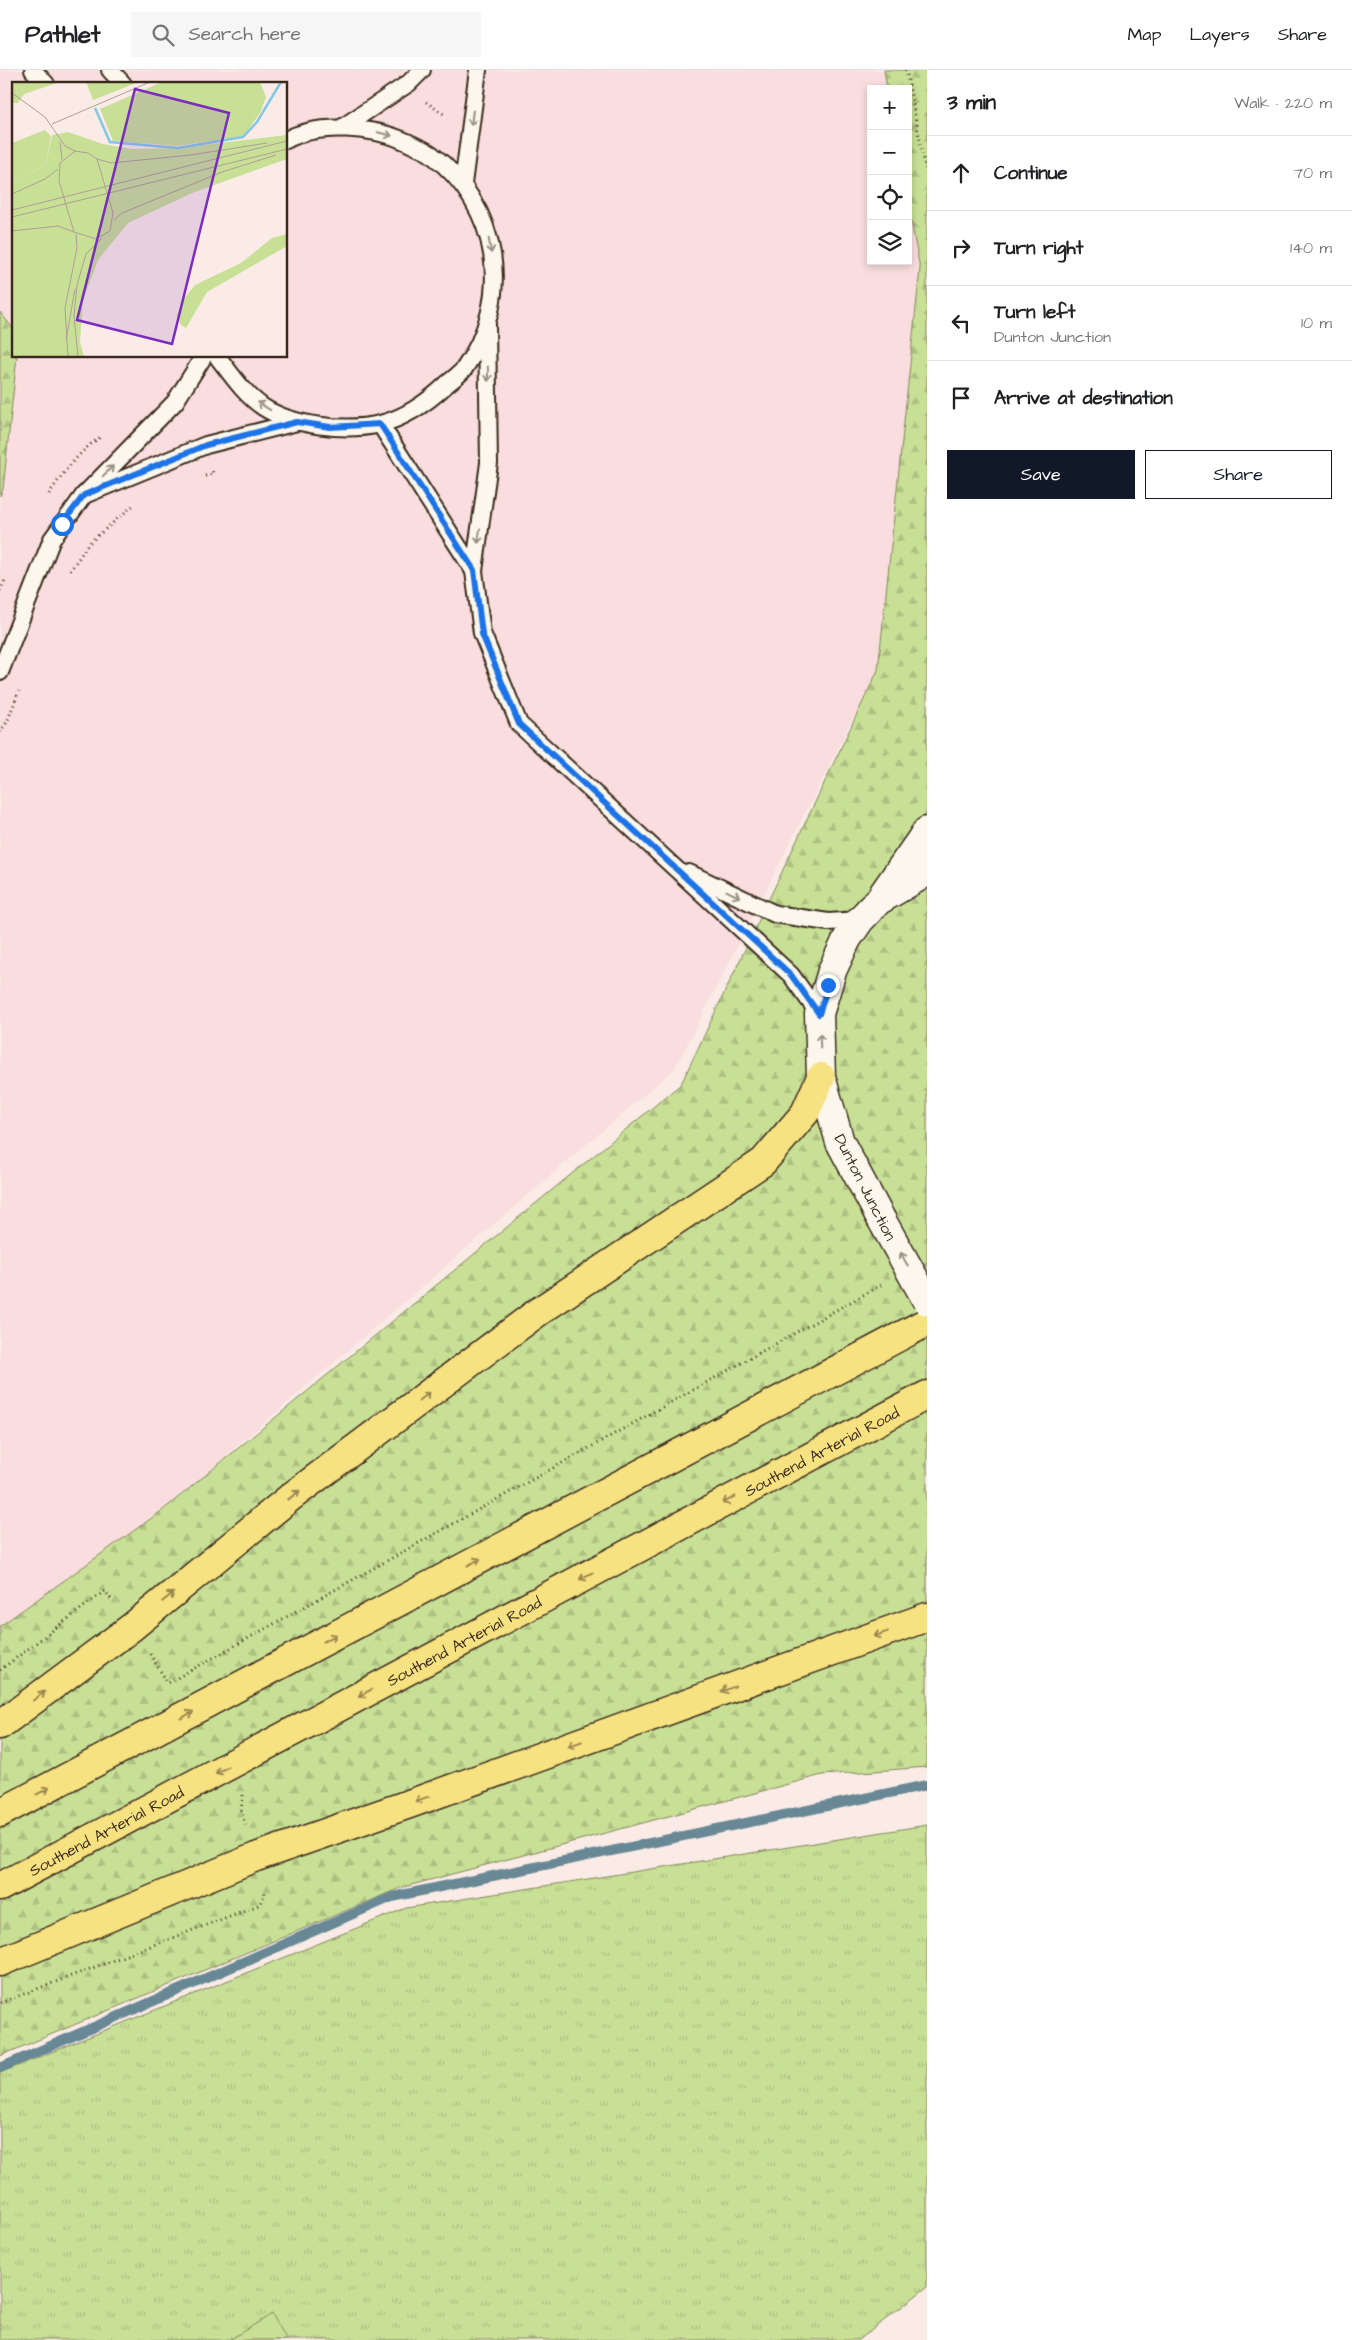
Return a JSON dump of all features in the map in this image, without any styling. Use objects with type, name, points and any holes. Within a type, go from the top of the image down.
[{"type":"highway","points":[[0,1725],[132,1627],[292,1496],[530,1318],[764,1162],[805,1113],[821,1076]]},
{"type":"highway","points":[[0,1814],[927,1322]]},
{"type":"highway","name":"Southend Arterial Road","points":[[0,1887],[927,1395]]},
{"type":"highway","points":[[0,1962],[256,1857],[412,1803],[927,1617]]},
{"type":"main road","points":[[869,911],[927,831]]},
{"type":"main road","name":"Dunton Junction","points":[[927,872],[869,911],[847,939],[832,971],[819,1014],[821,1076],[840,1142],[927,1301]]},
{"type":"lane","points":[[33,70],[44,82]]},
{"type":"lane","points":[[110,70],[121,82]]},
{"type":"lane","points":[[343,127],[409,82],[422,70]]},
{"type":"lane","points":[[463,184],[478,70]]},
{"type":"lane","points":[[288,139],[294,135],[343,127],[388,133],[430,153],[463,184],[487,228],[495,277],[487,325],[489,463],[474,570],[482,634],[519,724],[791,975],[819,1014]]},
{"type":"lane","points":[[218,358],[240,387],[263,407],[297,422],[330,427],[380,424],[426,403],[463,369],[487,325]]},
{"type":"lane","points":[[0,672],[52,539],[84,495],[175,402],[203,358]]},
{"type":"lane","points":[[84,495],[206,445],[297,422]]},
{"type":"lane","points":[[380,424],[474,570]]},
{"type":"lane","points":[[673,865],[775,914],[828,922],[869,911]]},
{"type":"path","points":[[906,70],[927,176]]},
{"type":"path","points":[[428,104],[448,117]]},
{"type":"path","points":[[197,478],[213,474]]},
{"type":"path","points":[[68,573],[89,543],[139,501]]},
{"type":"path","points":[[0,732],[21,686]]},
{"type":"path","points":[[147,1650],[168,1683],[888,1281]]},
{"type":"path","points":[[0,1670],[104,1591],[116,1606]]},
{"type":"path","points":[[0,2003],[259,1905],[265,1894],[263,1886]]},
{"type":"shaded area","points":[[0,70],[884,70],[886,85],[867,85],[867,265],[912,265],[912,226],[920,269],[878,670],[675,1068],[163,1510],[0,1626]]},
{"type":"green space","points":[[884,70],[927,70],[927,1767],[822,1775],[400,1888],[0,2056],[0,1626],[163,1510],[681,1084],[878,670],[920,269],[912,226],[912,85],[886,85]]},
{"type":"green space","points":[[0,312],[12,327],[12,358],[17,358],[3,489],[0,496]]},
{"type":"green space","points":[[927,1825],[927,2287],[859,2340],[0,2340],[0,2073],[406,1908]]},
{"type":"green space","points":[[272,2314],[287,2340],[229,2340]]},
{"type":"waterway","points":[[0,2068],[392,1897],[927,1785]]},
{"type":"route","points":[[62,524],[84,495],[206,445],[297,422],[330,427],[380,424],[474,570],[482,634],[519,724],[791,975],[819,1014],[828,985]]}]
